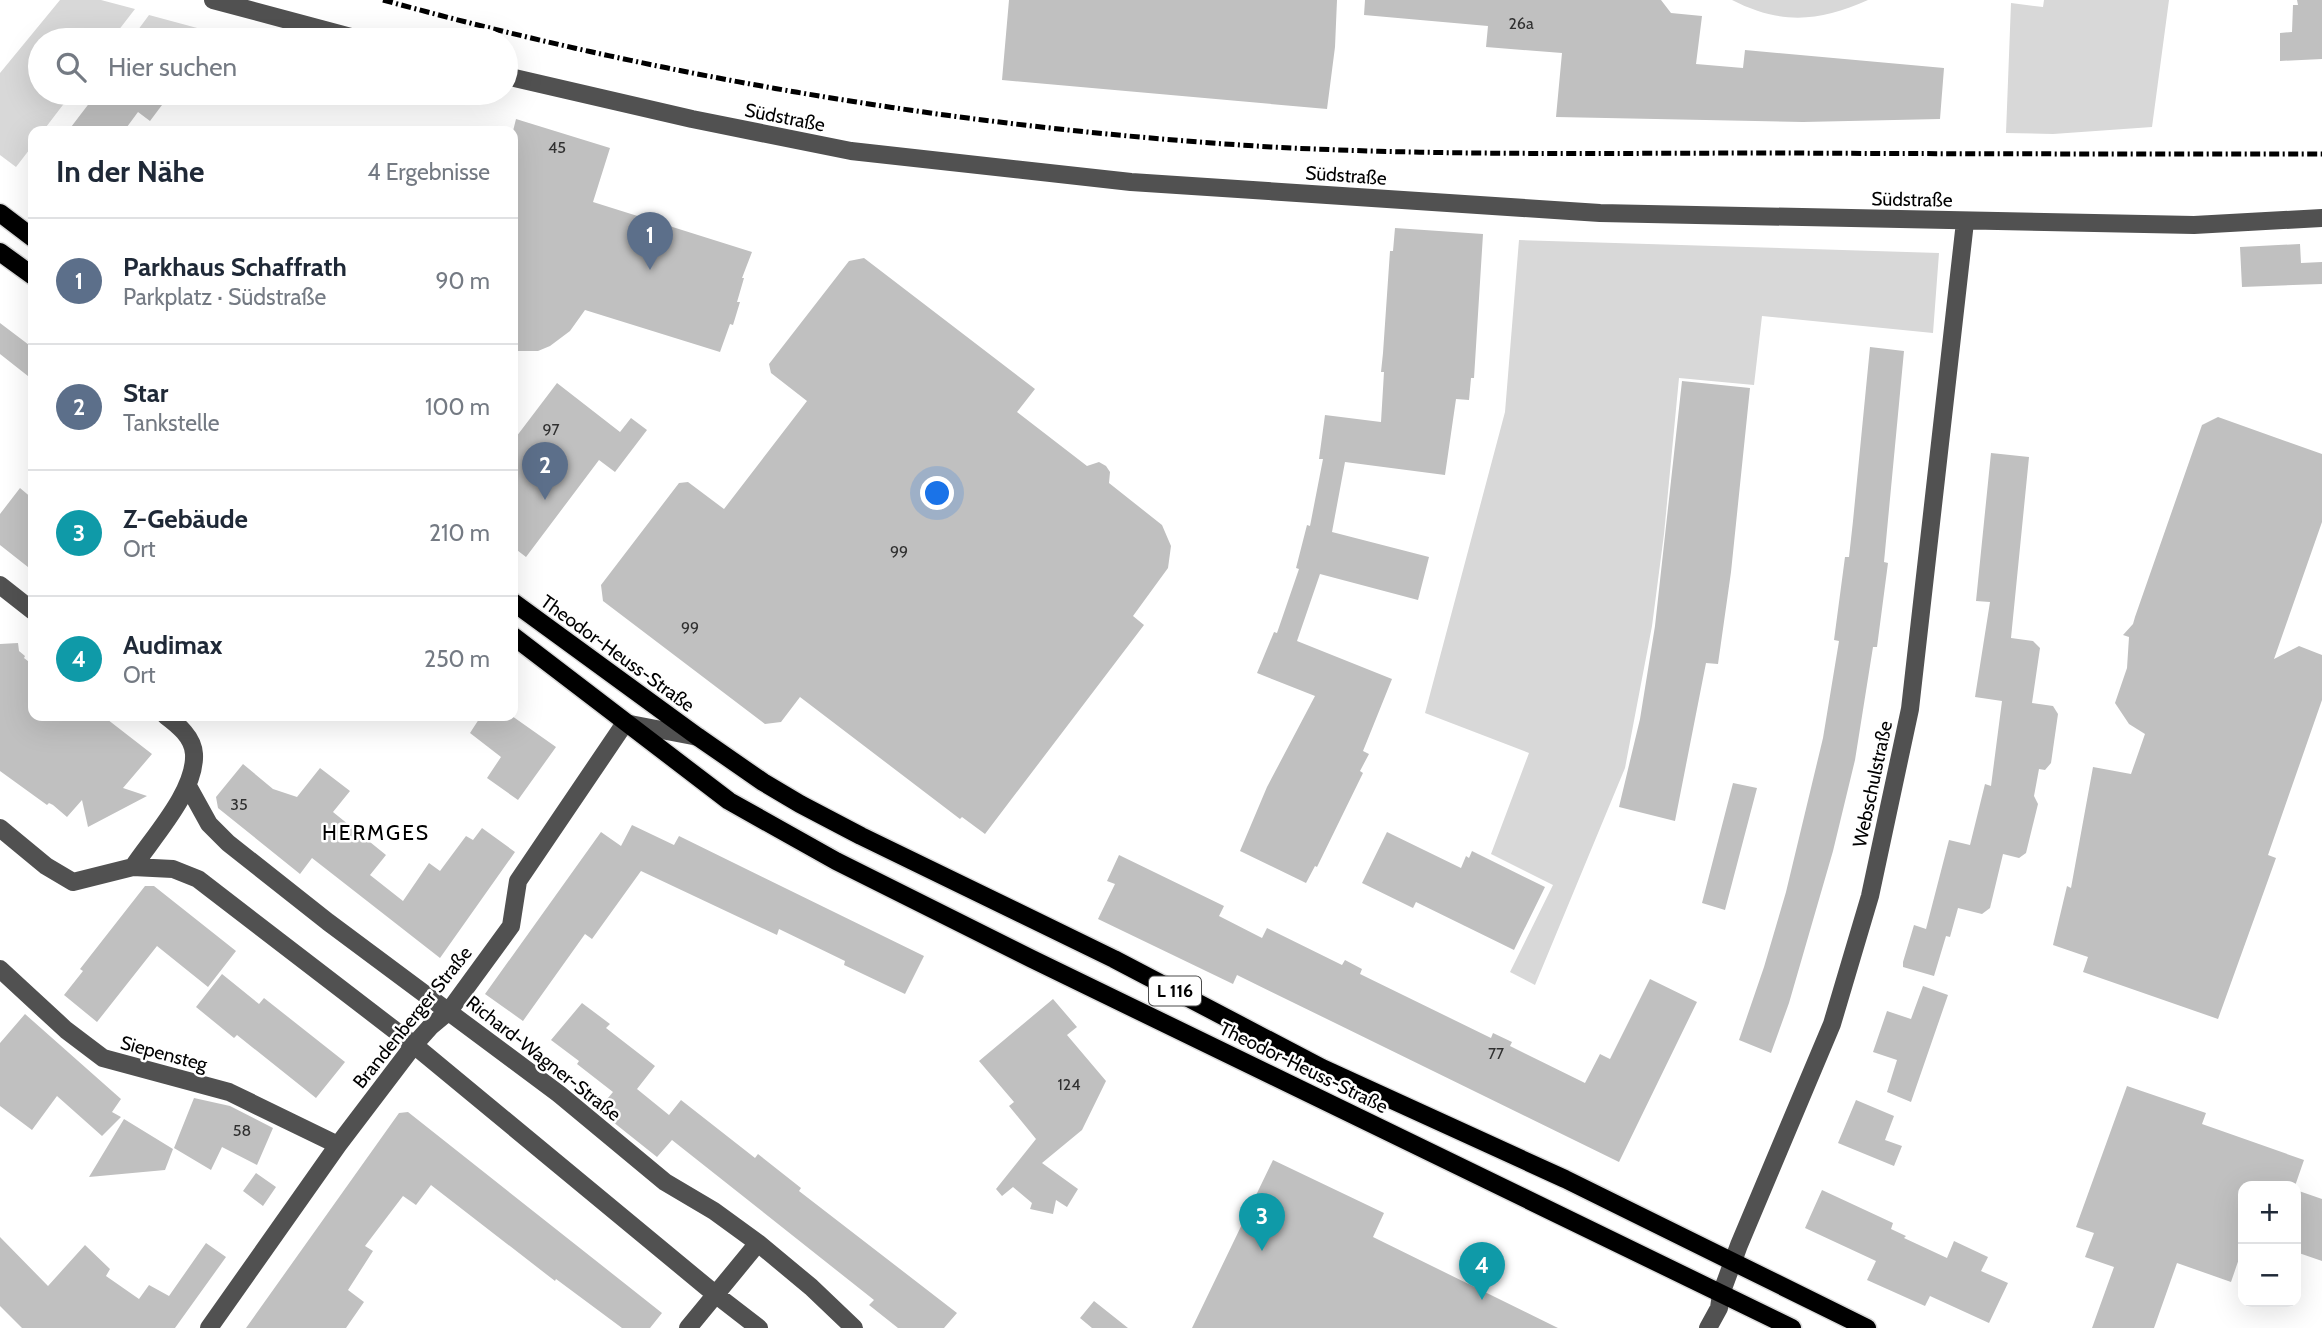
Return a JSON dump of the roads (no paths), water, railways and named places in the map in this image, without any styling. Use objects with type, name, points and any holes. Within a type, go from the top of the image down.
[{"type":"main road","points":[[0,213],[28,234]]},
{"type":"main road","points":[[0,251],[28,272]]},
{"type":"main road","name":"Theodor-Heuss-Straße","points":[[518,606],[763,782],[861,836],[1114,959],[1322,1068],[1566,1179],[1867,1328]]},
{"type":"main road","name":"Theodor-Heuss-Straße","points":[[518,640],[729,801],[836,861],[1720,1301],[1792,1328]]},
{"type":"street","points":[[214,0],[318,28]]},
{"type":"street","name":"Südstraße","points":[[518,79],[705,122],[851,151],[1130,182],[1600,213],[2194,225],[2322,218]]},
{"type":"street","name":"Webschulstraße","points":[[1709,1328],[1732,1262],[1832,1024],[1872,883],[1910,709],[1965,222]]},
{"type":"street","points":[[0,585],[28,607]]},
{"type":"street","points":[[133,867],[188,786],[194,752],[184,730],[172,721]]},
{"type":"street","name":"Theodor-Heuss-Straße","points":[[625,723],[698,737]]},
{"type":"street","name":"Brandenberger Straße","points":[[209,1328],[338,1145],[414,1045],[431,1026],[449,1012],[511,926],[518,881],[625,723]]},
{"type":"street","name":"Richard-Wagner-Straße","points":[[188,786],[209,824],[228,843],[328,922],[559,1094],[665,1182],[714,1211],[758,1244],[811,1287],[854,1328]]},
{"type":"street","points":[[0,828],[46,866],[73,882],[133,867],[173,869],[198,879],[414,1045],[715,1294],[760,1328]]},
{"type":"street","name":"Siepensteg","points":[[0,970],[31,995],[66,1030],[103,1058],[229,1092],[338,1145]]},
{"type":"street","points":[[688,1328],[758,1244]]},
{"type":"railway","points":[[383,0],[488,28]]},
{"type":"railway","points":[[518,35],[713,77],[935,114],[1047,128],[1272,147],[1463,153],[2322,154]]},
{"type":"place","name":"Parkhaus Schaffrath","points":[[650,270]]},
{"type":"place","name":"Star","points":[[545,500]]},
{"type":"place","name":"Z-Gebäude","points":[[1262,1251]]},
{"type":"place","name":"Audimax","points":[[1482,1300]]},
{"type":"district","name":"HERMGES","points":[[376,833]]}]
